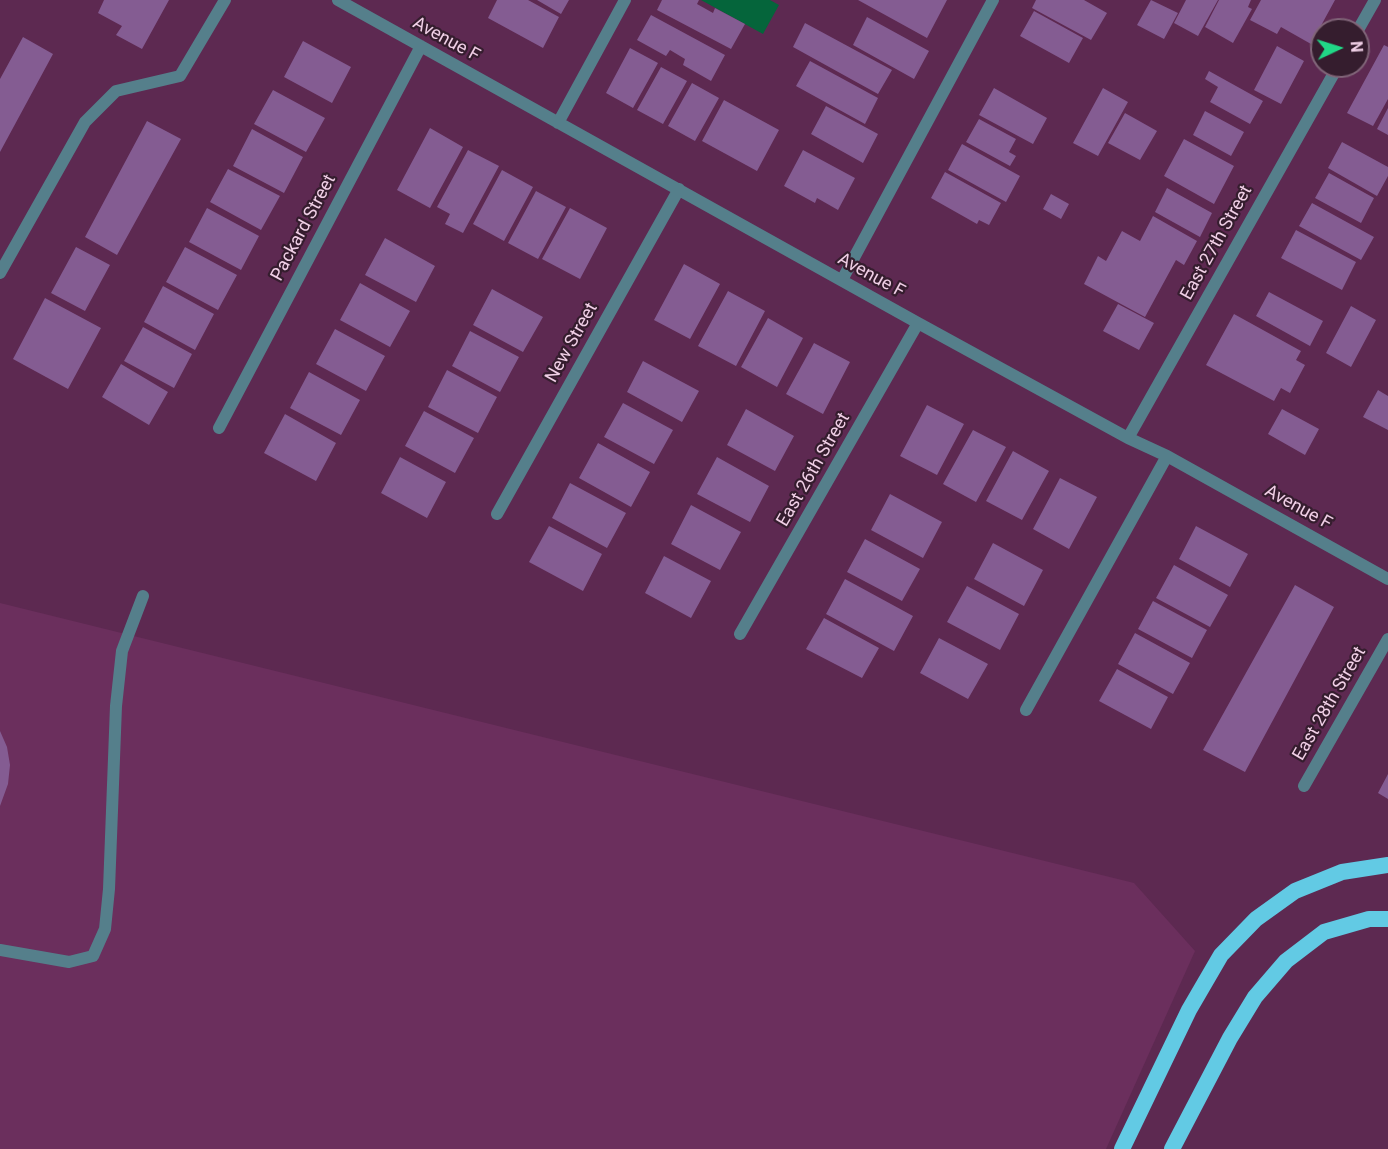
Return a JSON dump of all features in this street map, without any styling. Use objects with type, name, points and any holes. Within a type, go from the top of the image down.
[{"type":"highway","points":[[1122,1149],[1189,1010],[1221,955],[1256,919],[1295,891],[1342,872],[1388,865]]},
{"type":"highway","points":[[1172,1149],[1230,1038],[1255,997],[1286,961],[1324,932],[1369,919],[1388,919]]},
{"type":"street","points":[[0,273],[85,122],[116,91],[180,76],[225,0]]},
{"type":"street","name":"Avenue F","points":[[338,0],[918,323],[1128,438],[1167,456],[1388,579]]},
{"type":"street","points":[[558,123],[625,0]]},
{"type":"street","points":[[842,280],[993,0]]},
{"type":"street","points":[[1365,18],[1375,0]]},
{"type":"street","name":"Packard Street","points":[[219,428],[421,46]]},
{"type":"street","name":"East 27th Street","points":[[1128,438],[1331,78]]},
{"type":"street","name":"New Street","points":[[497,514],[679,189]]},
{"type":"street","name":"East 26th Street","points":[[740,634],[918,323]]},
{"type":"street","points":[[1026,710],[1167,456]]},
{"type":"street","points":[[0,950],[69,962],[93,956],[105,929],[120,662],[143,596]]},
{"type":"street","name":"East 28th Street","points":[[1304,786],[1388,639]]},
{"type":"shaded area","points":[[0,603],[1134,883],[1195,951],[1106,1149],[0,1149]]},
{"type":"green space","points":[[701,0],[770,0],[779,5],[763,34]]},
{"type":"building","points":[[104,0],[169,0],[142,49],[116,35],[122,26],[98,13]]},
{"type":"building","points":[[497,0],[528,0],[559,17],[543,48],[488,18]]},
{"type":"building","points":[[537,0],[569,0],[561,14]]},
{"type":"building","points":[[662,0],[699,0],[697,4],[713,13],[715,8],[745,24],[731,49],[657,10]]},
{"type":"building","points":[[858,0],[947,0],[927,38]]},
{"type":"building","points":[[1036,0],[1084,0],[1107,13],[1091,40],[1032,8]]},
{"type":"building","points":[[1151,0],[1178,13],[1164,39],[1137,25]]},
{"type":"building","points":[[1186,0],[1218,0],[1198,36],[1174,23]]},
{"type":"building","points":[[1219,0],[1251,0],[1248,7],[1252,9],[1233,43],[1205,27]]},
{"type":"building","points":[[1261,0],[1335,0],[1325,18],[1310,18],[1310,43],[1281,27],[1277,34],[1250,20]]},
{"type":"building","points":[[1034,11],[1083,38],[1069,63],[1020,36]]},
{"type":"building","points":[[651,15],[725,55],[711,81],[683,65],[685,59],[670,50],[666,56],[637,40]]},
{"type":"building","points":[[867,17],[929,51],[914,79],[853,45]]},
{"type":"building","points":[[805,23],[892,70],[878,94],[793,47]]},
{"type":"building","points":[[23,37],[53,54],[0,152],[0,79]]},
{"type":"building","points":[[303,41],[351,67],[332,103],[284,77]]},
{"type":"building","points":[[1384,45],[1388,47],[1388,99],[1373,126],[1347,113],[1366,78],[1370,78],[1370,71]]},
{"type":"building","points":[[1277,46],[1304,61],[1281,104],[1254,90]]},
{"type":"building","points":[[630,48],[658,63],[633,108],[606,93]]},
{"type":"building","points":[[810,61],[878,98],[865,124],[796,86]]},
{"type":"building","points":[[661,67],[687,81],[663,124],[637,110]]},
{"type":"building","points":[[1209,71],[1263,101],[1250,124],[1210,102],[1218,87],[1205,79]]},
{"type":"building","points":[[692,83],[719,98],[695,141],[668,126]]},
{"type":"building","points":[[994,88],[1047,118],[1033,144],[979,115]]},
{"type":"building","points":[[1103,88],[1128,102],[1098,156],[1073,143]]},
{"type":"building","points":[[273,90],[325,118],[306,152],[254,124]]},
{"type":"building","points":[[724,100],[779,130],[757,171],[702,141]]},
{"type":"building","points":[[826,106],[878,134],[863,163],[811,134]]},
{"type":"building","points":[[1388,108],[1388,135],[1377,129]]},
{"type":"building","points":[[1205,111],[1244,132],[1231,156],[1193,135]]},
{"type":"building","points":[[1125,113],[1157,131],[1140,160],[1108,143]]},
{"type":"building","points":[[979,119],[1016,139],[1009,152],[1016,156],[1010,166],[966,142]]},
{"type":"building","points":[[147,121],[181,139],[117,255],[85,237]]},
{"type":"building","points":[[430,128],[463,147],[430,208],[397,190]]},
{"type":"building","points":[[252,129],[303,157],[284,193],[233,166]]},
{"type":"building","points":[[1184,139],[1234,166],[1214,204],[1164,176]]},
{"type":"building","points":[[1342,142],[1388,167],[1388,176],[1377,196],[1328,168]]},
{"type":"building","points":[[962,144],[1020,176],[1006,202],[948,170]]},
{"type":"building","points":[[468,150],[499,166],[463,233],[445,224],[450,214],[437,207]]},
{"type":"building","points":[[803,150],[855,178],[838,210],[817,198],[815,203],[784,186]]},
{"type":"building","points":[[228,169],[280,196],[261,230],[210,202]]},
{"type":"building","points":[[502,170],[533,187],[504,241],[473,224]]},
{"type":"building","points":[[945,172],[1001,203],[989,225],[979,220],[977,224],[931,198]]},
{"type":"building","points":[[1329,173],[1374,198],[1361,223],[1315,198]]},
{"type":"building","points":[[1167,188],[1212,213],[1200,237],[1155,212]]},
{"type":"building","points":[[536,191],[566,207],[538,259],[508,243]]},
{"type":"building","points":[[1051,194],[1069,204],[1061,219],[1043,209]]},
{"type":"building","points":[[1312,203],[1374,237],[1361,260],[1299,226]]},
{"type":"building","points":[[207,208],[259,236],[241,270],[189,242]]},
{"type":"building","points":[[570,208],[607,228],[580,279],[542,259]]},
{"type":"building","points":[[1153,216],[1197,241],[1184,265],[1176,260],[1145,317],[1084,284],[1098,256],[1106,261],[1122,231],[1140,241]]},
{"type":"building","points":[[1296,230],[1356,262],[1342,290],[1281,258]]},
{"type":"building","points":[[385,238],[435,266],[416,302],[365,275]]},
{"type":"building","points":[[76,247],[110,265],[85,311],[51,293]]},
{"type":"building","points":[[185,247],[237,275],[218,310],[166,282]]},
{"type":"building","points":[[684,264],[720,284],[690,339],[654,320]]},
{"type":"building","points":[[360,283],[410,311],[390,347],[340,320]]},
{"type":"building","points":[[163,286],[214,314],[195,350],[144,322]]},
{"type":"building","points":[[492,289],[543,317],[523,352],[473,325]]},
{"type":"building","points":[[728,291],[765,311],[736,366],[698,346]]},
{"type":"building","points":[[1269,292],[1323,321],[1310,346],[1256,316]]},
{"type":"building","points":[[45,298],[101,328],[68,389],[13,359]]},
{"type":"building","points":[[1118,304],[1154,323],[1139,350],[1103,331]]},
{"type":"building","points":[[1351,306],[1376,320],[1351,367],[1326,353]]},
{"type":"building","points":[[1234,314],[1301,351],[1296,360],[1305,365],[1290,393],[1281,388],[1274,401],[1206,365]]},
{"type":"building","points":[[768,318],[803,338],[777,387],[741,367]]},
{"type":"building","points":[[143,327],[192,354],[174,388],[124,361]]},
{"type":"building","points":[[335,329],[385,356],[366,391],[316,364]]},
{"type":"building","points":[[470,331],[519,357],[500,392],[452,366]]},
{"type":"building","points":[[814,343],[850,362],[823,414],[786,394]]},
{"type":"building","points":[[643,361],[699,391],[682,422],[627,392]]},
{"type":"building","points":[[121,364],[168,392],[149,425],[102,397]]},
{"type":"building","points":[[447,370],[497,397],[478,433],[428,407]]},
{"type":"building","points":[[309,372],[360,400],[341,435],[290,408]]},
{"type":"building","points":[[1378,390],[1388,396],[1388,430],[1363,417]]},
{"type":"building","points":[[623,403],[673,430],[654,464],[604,437]]},
{"type":"building","points":[[927,405],[964,424],[937,475],[900,456]]},
{"type":"building","points":[[746,409],[794,436],[775,471],[727,445]]},
{"type":"building","points":[[1282,409],[1319,429],[1305,455],[1268,434]]},
{"type":"building","points":[[424,411],[474,438],[455,473],[405,446]]},
{"type":"building","points":[[285,414],[336,443],[316,481],[264,453]]},
{"type":"building","points":[[973,430],[1006,447],[976,502],[943,484]]},
{"type":"building","points":[[598,443],[650,472],[631,507],[579,478]]},
{"type":"building","points":[[1013,451],[1049,471],[1022,520],[986,501]]},
{"type":"building","points":[[400,457],[446,482],[427,518],[381,493]]},
{"type":"building","points":[[717,457],[769,486],[750,522],[697,494]]},
{"type":"building","points":[[1060,478],[1097,497],[1069,549],[1033,529]]},
{"type":"building","points":[[570,483],[626,513],[607,548],[552,518]]},
{"type":"building","points":[[890,494],[942,522],[923,558],[871,530]]},
{"type":"building","points":[[691,505],[741,532],[720,570],[671,544]]},
{"type":"building","points":[[549,526],[602,554],[583,591],[529,562]]},
{"type":"building","points":[[1196,526],[1248,554],[1230,587],[1179,559]]},
{"type":"building","points":[[865,539],[920,569],[902,601],[847,572]]},
{"type":"building","points":[[993,543],[1043,570],[1024,606],[974,579]]},
{"type":"building","points":[[664,556],[711,581],[691,618],[645,593]]},
{"type":"building","points":[[1174,565],[1228,595],[1210,627],[1156,598]]},
{"type":"building","points":[[845,579],[913,616],[894,651],[826,614]]},
{"type":"building","points":[[1295,585],[1334,607],[1245,772],[1203,750]]},
{"type":"building","points":[[967,586],[1019,614],[1000,650],[947,622]]},
{"type":"building","points":[[1153,601],[1207,630],[1192,658],[1138,629]]},
{"type":"building","points":[[824,618],[879,648],[862,678],[806,649]]},
{"type":"building","points":[[1135,633],[1190,663],[1173,694],[1118,664]]},
{"type":"building","points":[[939,638],[988,664],[968,699],[920,673]]},
{"type":"building","points":[[1117,669],[1168,697],[1151,729],[1099,701]]},
{"type":"building","points":[[0,731],[7,747],[10,765],[8,784],[0,806]]},
{"type":"building","points":[[1388,774],[1388,799],[1378,793]]}]
